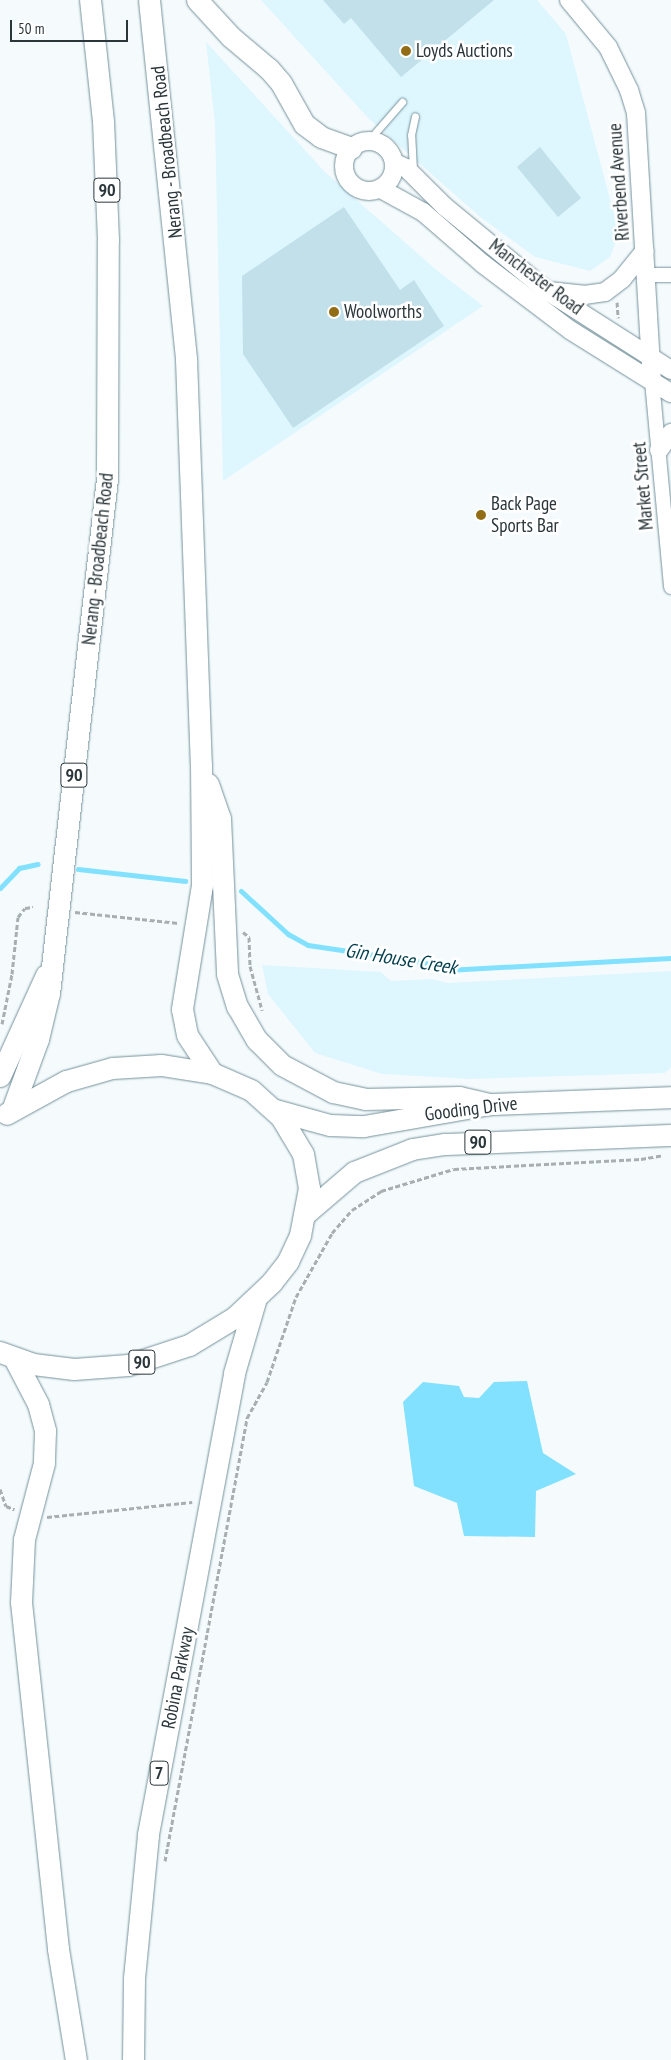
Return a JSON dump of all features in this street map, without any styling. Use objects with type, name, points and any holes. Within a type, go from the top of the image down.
[{"type":"main road","name":"Nerang - Broadbeach Road","points":[[6,1114],[38,1039],[53,961],[103,528],[107,459],[110,294],[106,188],[90,0]]},
{"type":"main road","name":"Nerang - Broadbeach Road","points":[[149,0],[185,350],[202,764],[202,885],[182,1009],[187,1035],[212,1073]]},
{"type":"main road","points":[[197,0],[231,37],[269,69],[286,90],[304,124],[320,137],[359,144]]},
{"type":"main road","name":"90","points":[[202,764],[220,818],[227,974],[237,1006],[257,1040],[282,1065],[334,1092],[365,1099],[459,1097],[490,1104]]},
{"type":"main road","points":[[0,1076],[18,1041],[29,1007],[53,961]]},
{"type":"main road","points":[[6,1114],[66,1081],[112,1068],[161,1065],[212,1073],[251,1090],[275,1110],[303,1154],[309,1188],[305,1214]]},
{"type":"main road","name":"Gooding Drive","points":[[275,1110],[330,1125],[364,1126],[490,1104],[671,1097]]},
{"type":"main road","name":"Gooding Drive","points":[[305,1214],[354,1172],[382,1158],[420,1147],[671,1134]]},
{"type":"main road","name":"90","points":[[7,1355],[74,1369],[128,1365],[189,1345],[212,1333],[254,1301],[288,1261],[305,1214]]},
{"type":"main road","name":"Robina Parkway","points":[[133,2060],[134,1978],[148,1834],[234,1373],[254,1301]]},
{"type":"main road","points":[[7,1355],[38,1404],[45,1431],[44,1463],[23,1548],[21,1602],[58,1949],[76,2060]]},
{"type":"street","name":"Riverbend Avenue","points":[[569,0],[608,47],[630,90],[639,134],[652,381]]},
{"type":"street","points":[[359,144],[388,149],[395,163],[392,178],[380,189],[365,191],[351,184],[344,170],[359,144]]},
{"type":"street","name":"Manchester Road","points":[[395,163],[414,177],[547,291],[671,370]]},
{"type":"street","name":"Manchester Road","points":[[380,189],[422,212],[533,303],[671,392]]},
{"type":"street","points":[[547,291],[584,295],[605,292],[614,287],[645,251]]},
{"type":"street","points":[[646,275],[671,275]]},
{"type":"street","name":"Market Street","points":[[652,381],[671,587]]},
{"type":"street","points":[[659,450],[671,433]]},
{"type":"lane","points":[[359,144],[402,102]]},
{"type":"lane","points":[[414,177],[410,146],[415,116]]},
{"type":"path","points":[[616,296],[618,316],[622,322]]},
{"type":"path","points":[[0,1032],[12,974],[18,917],[25,908],[33,907]]},
{"type":"path","points":[[72,912],[169,925],[180,923]]},
{"type":"path","points":[[237,931],[249,937],[256,995],[265,1016]]},
{"type":"path","points":[[164,1871],[247,1418],[266,1382],[296,1297],[332,1232],[352,1210],[380,1191],[454,1169],[641,1160],[671,1154]]},
{"type":"path","points":[[0,1489],[6,1506]]},
{"type":"path","points":[[44,1518],[199,1502]]},
{"type":"shaded area","points":[[261,0],[537,0],[566,34],[619,233],[610,257],[590,271],[535,257],[479,216],[369,119]]},
{"type":"shaded area","points":[[206,42],[325,172],[434,268],[483,306],[223,481],[215,124]]},
{"type":"shaded area","points":[[262,965],[381,972],[391,981],[431,979],[448,983],[671,971],[671,1067],[665,1073],[470,1079],[382,1074],[315,1053],[268,994]]},
{"type":"water","points":[[527,1381],[543,1453],[576,1474],[536,1491],[535,1537],[464,1536],[457,1503],[414,1486],[403,1402],[423,1382],[459,1386],[464,1397],[479,1398],[494,1382]]},
{"type":"building","name":"Loyds Auctions","points":[[323,0],[494,0],[401,77],[351,18],[344,24]]},
{"type":"building","points":[[540,147],[581,198],[558,217],[517,167]]},
{"type":"building","points":[[344,207],[400,290],[414,280],[444,326],[293,428],[243,354],[242,276]]},
{"type":"waterway","name":"Gin House Creek","points":[[0,888],[19,868],[38,864]]},
{"type":"waterway","name":"Gin House Creek","points":[[78,869],[185,881]]},
{"type":"waterway","name":"Gin House Creek","points":[[241,891],[288,934],[308,945],[422,962],[447,970],[671,958]]},
{"type":"place","name":"Loyds Auctions","points":[[406,51]]},
{"type":"place","name":"Woolworths","points":[[334,312]]},
{"type":"place","name":"Back Page Sports Bar","points":[[481,515]]}]
